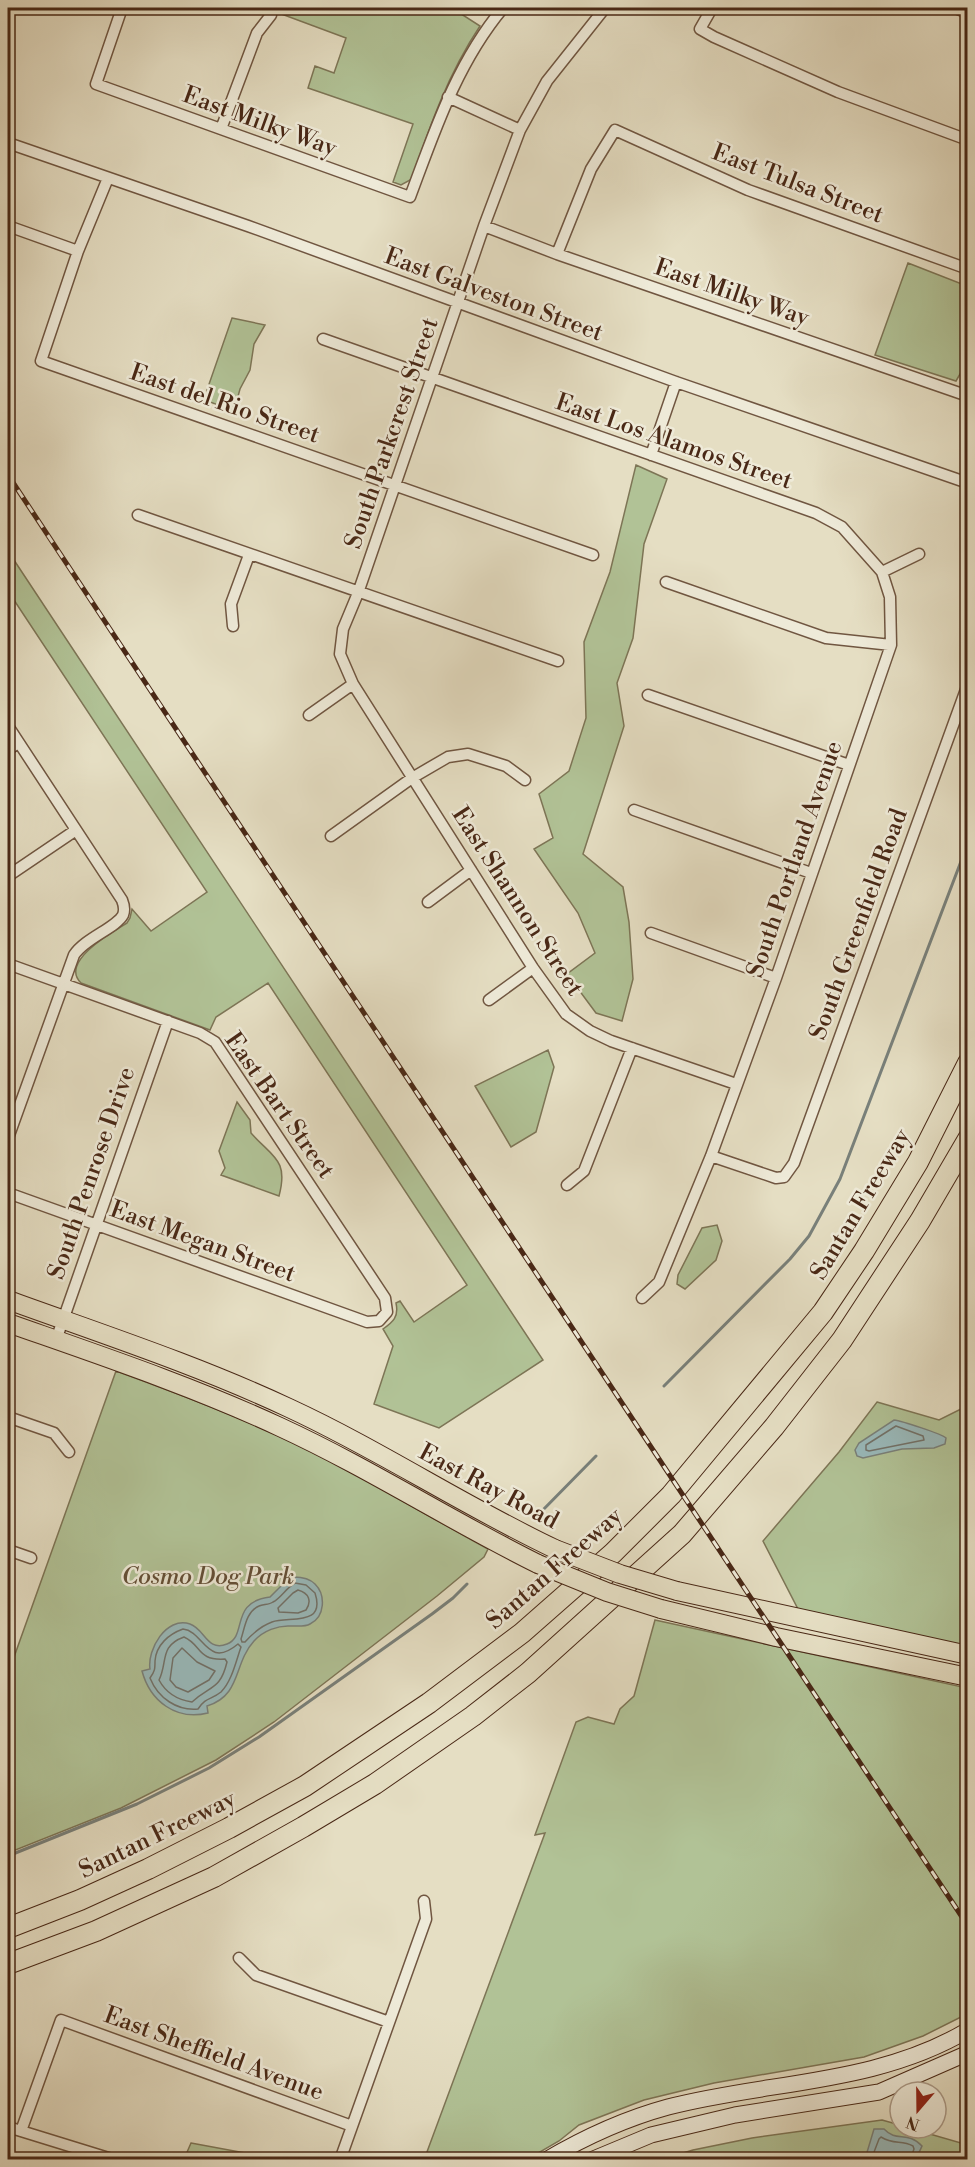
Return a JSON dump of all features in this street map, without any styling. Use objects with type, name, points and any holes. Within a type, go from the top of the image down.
[{"type":"highway","name":"Santan Freeway","points":[[8,1928],[80,1900],[148,1869],[305,1786],[429,1704],[522,1633],[613,1553],[671,1495],[823,1312],[864,1251],[918,1162],[968,1063]]},
{"type":"highway","points":[[8,1964],[96,1931],[214,1877],[264,1849],[375,1784],[473,1716],[528,1672],[682,1534],[774,1427],[848,1332],[920,1221],[968,1138]]},
{"type":"main road","name":"East Ray Road","points":[[8,1300],[212,1373],[290,1408],[383,1456],[498,1521],[555,1549],[620,1574],[677,1591],[968,1655]]},
{"type":"main road","name":"East Ray Road","points":[[8,1323],[204,1394],[281,1427],[343,1458],[485,1538],[538,1564],[607,1592],[661,1609],[776,1637],[968,1677]]},
{"type":"main road","points":[[546,2160],[592,2135],[642,2115],[710,2098],[812,2082],[867,2070],[906,2058],[968,2030]]},
{"type":"main road","points":[[591,2160],[651,2135],[724,2118],[879,2092],[968,2053]]},
{"type":"street","name":"East Milky Way","points":[[122,8],[96,84],[410,196],[448,97]]},
{"type":"street","points":[[503,8],[477,44],[448,97],[520,130]]},
{"type":"street","name":"South Parkcrest Street","points":[[412,778],[353,684],[340,654],[343,630],[358,593],[484,226],[520,130],[547,81],[605,8]]},
{"type":"street","points":[[712,8],[700,29],[714,37],[838,92],[968,140]]},
{"type":"street","points":[[955,8],[968,13]]},
{"type":"street","points":[[221,129],[257,33],[271,15]]},
{"type":"street","name":"East Tulsa Street","points":[[557,254],[591,169],[615,130],[748,190],[968,269]]},
{"type":"street","name":"East Galveston Street","points":[[8,143],[248,226],[676,382],[968,483]]},
{"type":"street","points":[[8,225],[78,251],[108,178]]},
{"type":"street","name":"East Milky Way","points":[[484,226],[557,254],[968,396]]},
{"type":"street","name":"East del Rio Street","points":[[78,251],[41,362],[593,555]]},
{"type":"street","name":"East Los Alamos Street","points":[[323,339],[816,513],[842,527],[882,572]]},
{"type":"street","points":[[651,455],[676,382]]},
{"type":"street","points":[[138,515],[558,661]]},
{"type":"street","points":[[882,572],[919,554]]},
{"type":"street","points":[[233,626],[231,604],[249,555]]},
{"type":"street","name":"South Portland Avenue","points":[[642,1298],[659,1282],[711,1156],[776,978],[891,645],[890,597],[882,572]]},
{"type":"street","points":[[666,582],[826,638],[891,645]]},
{"type":"street","points":[[309,716],[353,684]]},
{"type":"street","name":"South Greenfield Road","points":[[711,1156],[776,1178],[784,1177],[794,1163],[968,684]]},
{"type":"street","points":[[648,695],[849,765]]},
{"type":"street","points":[[8,726],[122,900],[124,908],[118,920],[79,948],[72,958],[8,1138]]},
{"type":"street","points":[[8,750],[18,743]]},
{"type":"street","points":[[331,836],[412,778],[447,757],[468,754],[506,766],[525,780]]},
{"type":"street","name":"East Shannon Street","points":[[412,778],[533,968],[566,1014],[590,1031],[736,1084]]},
{"type":"street","points":[[634,810],[811,873]]},
{"type":"street","points":[[8,876],[76,830]]},
{"type":"street","points":[[428,902],[471,870]]},
{"type":"street","points":[[651,933],[776,978]]},
{"type":"street","name":"East Bart Street","points":[[8,964],[203,1034],[212,1040],[221,1049],[386,1299],[387,1309],[384,1317]]},
{"type":"street","points":[[489,1000],[533,968]]},
{"type":"street","name":"South Penrose Drive","points":[[56,1340],[168,1021]]},
{"type":"street","points":[[567,1185],[584,1171],[632,1048]]},
{"type":"street","name":"East Megan Street","points":[[8,1193],[366,1322],[375,1322],[384,1317]]},
{"type":"street","points":[[8,1416],[54,1433],[69,1452]]},
{"type":"street","points":[[8,1550],[32,1558]]},
{"type":"street","points":[[340,2160],[426,1919],[423,1901]]},
{"type":"street","points":[[239,1958],[256,1975],[389,2022]]},
{"type":"street","name":"East Sheffield Avenue","points":[[21,2132],[61,2020],[352,2126]]},
{"type":"street","points":[[8,2127],[115,2160]]},
{"type":"green space","points":[[281,8],[452,8],[480,26],[449,81],[412,179],[401,185],[393,182],[413,124],[308,88],[315,66],[334,73],[346,38],[276,12]]},
{"type":"green space","points":[[908,263],[967,286],[967,362],[956,381],[875,355]]},
{"type":"green space","points":[[232,318],[265,325],[254,344],[250,370],[240,389],[234,411],[210,402],[207,390]]},
{"type":"green space","points":[[636,465],[667,479],[644,544],[633,638],[617,683],[624,726],[583,854],[623,887],[629,922],[633,979],[622,1021],[596,1013],[567,974],[595,953],[578,913],[534,849],[553,838],[539,794],[569,771],[586,718],[584,642],[610,572]]},
{"type":"green space","points":[[8,551],[543,1360],[439,1428],[374,1404],[393,1346],[383,1329],[394,1319],[397,1312],[396,1303],[400,1301],[414,1322],[467,1285],[268,983],[216,1017],[210,1030],[81,983],[76,975],[77,966],[82,957],[100,940],[127,923],[132,909],[151,931],[207,892],[8,591]]},
{"type":"green space","points":[[548,1050],[554,1067],[536,1132],[511,1147],[475,1086]]},
{"type":"green space","points":[[237,1102],[250,1120],[251,1133],[272,1154],[280,1166],[282,1184],[279,1196],[221,1175],[225,1168],[219,1151]]},
{"type":"green space","points":[[717,1225],[722,1241],[716,1260],[685,1289],[677,1284],[678,1275],[702,1228]]},
{"type":"green space","name":"Cosmo Dog Park","points":[[116,1371],[288,1440],[344,1468],[488,1549],[484,1557],[437,1596],[274,1722],[216,1760],[121,1808],[8,1853],[8,1674]]},
{"type":"green space","points":[[877,1402],[939,1420],[967,1406],[967,1647],[798,1609],[763,1541],[839,1452]]},
{"type":"green space","points":[[655,1620],[967,1688],[967,2014],[923,2036],[864,2057],[714,2083],[644,2100],[579,2125],[559,2141],[528,2159],[424,2160],[545,1833],[535,1835],[576,1722],[588,1717],[614,1724],[620,1709],[634,1696]]},
{"type":"green space","points":[[882,2120],[888,2122],[888,2140],[948,2139],[968,2145],[967,2160],[660,2160],[693,2150],[752,2138]]},
{"type":"green space","points":[[191,2143],[273,2158],[276,2159],[184,2159]]},
{"type":"water","points":[[894,1420],[943,1436],[946,1438],[945,1444],[934,1448],[902,1449],[863,1458],[857,1456],[855,1450],[859,1443]]},
{"type":"water","points":[[294,1577],[308,1580],[319,1589],[322,1606],[315,1621],[306,1626],[276,1628],[258,1637],[247,1650],[232,1687],[218,1701],[207,1706],[208,1713],[185,1714],[175,1711],[158,1700],[146,1682],[142,1671],[150,1669],[155,1644],[166,1630],[181,1623],[190,1624],[210,1643],[220,1646],[227,1644],[237,1634],[241,1619],[249,1605],[257,1600],[270,1597],[285,1582]]},
{"type":"water","points":[[874,2129],[884,2129],[888,2132],[888,2140],[914,2140],[922,2146],[914,2158],[865,2159]]},
{"type":"waterway","points":[[664,1386],[790,1259],[809,1236],[840,1179],[968,843]]},
{"type":"waterway","points":[[537,1516],[596,1456]]},
{"type":"waterway","points":[[8,1856],[137,1804],[209,1768],[259,1737],[432,1614],[467,1584]]},
{"type":"railway","points":[[8,475],[968,1926]]}]
